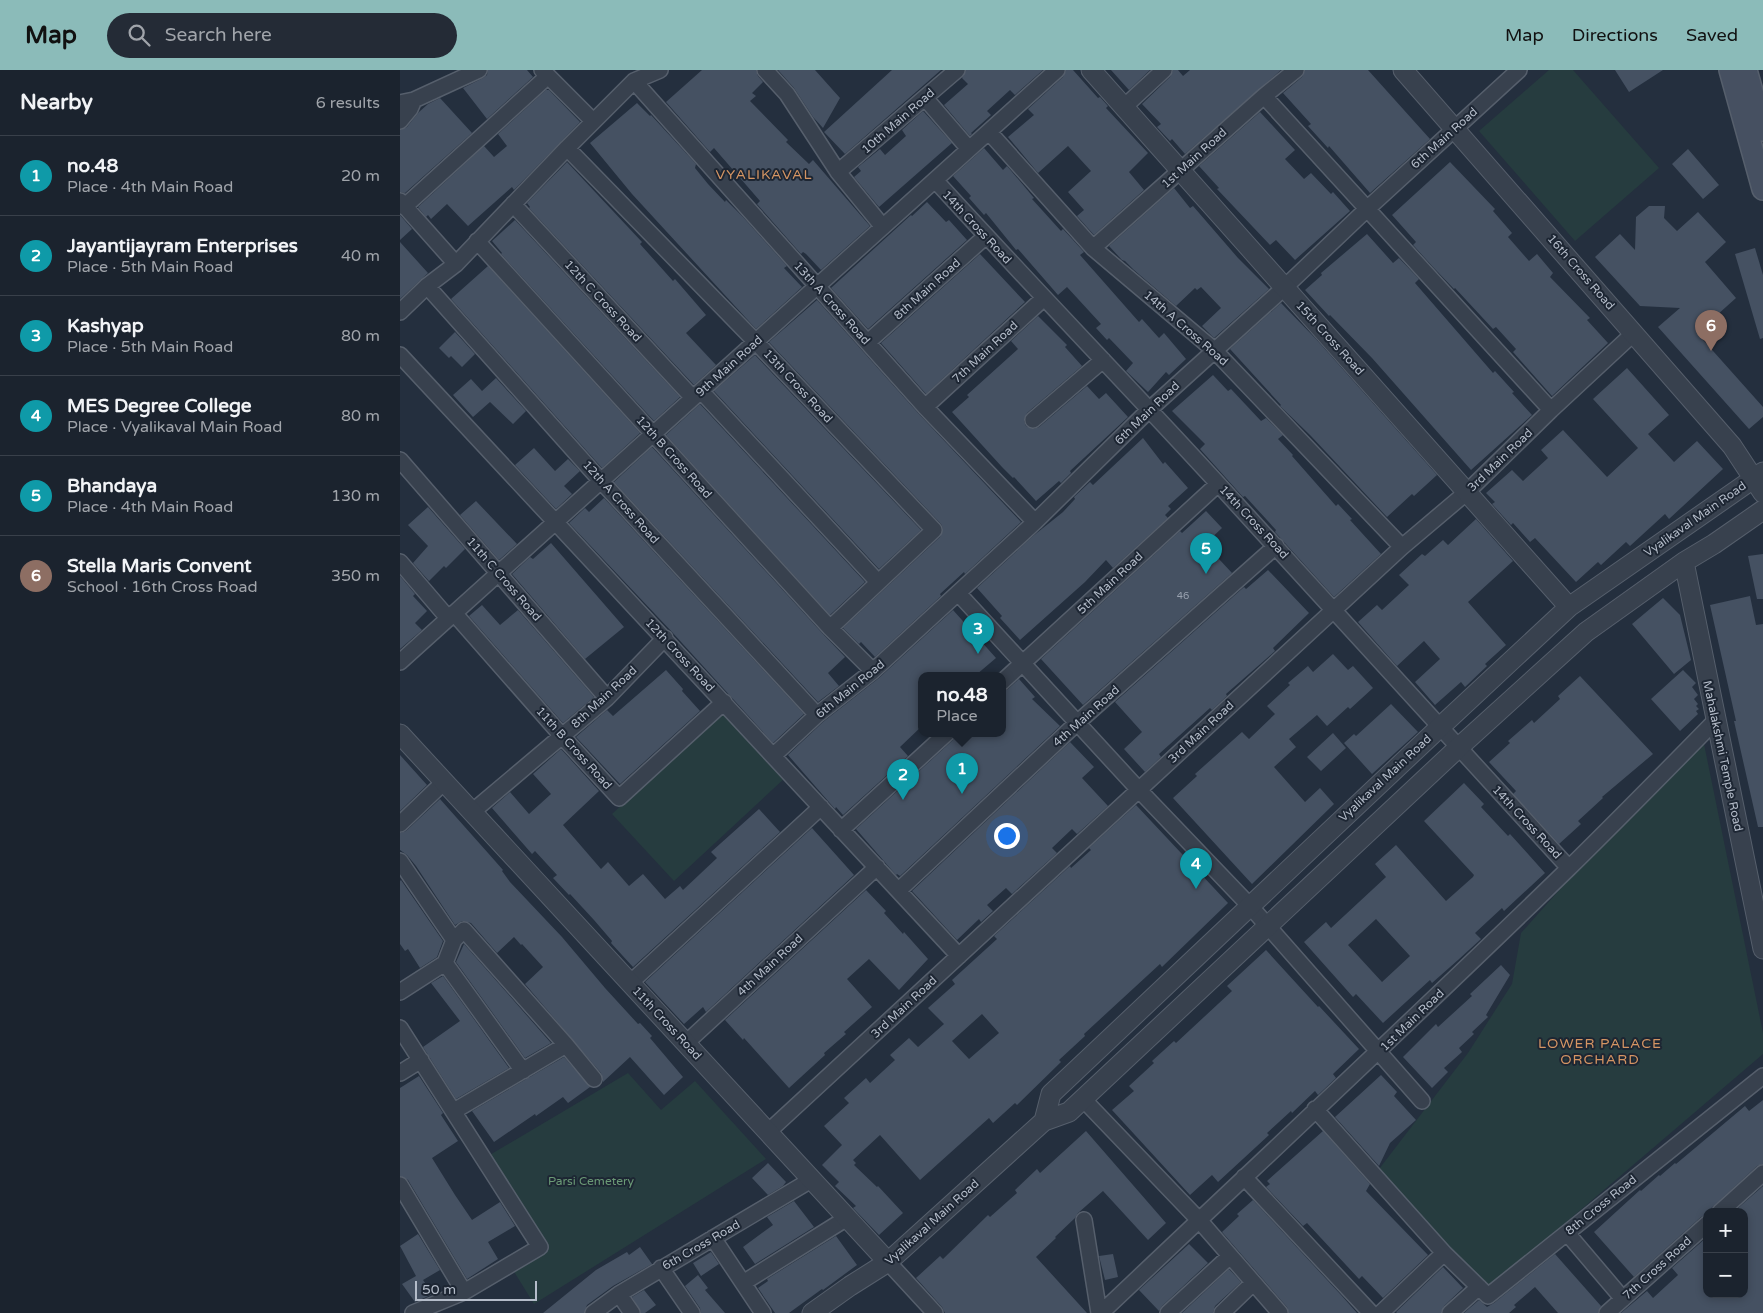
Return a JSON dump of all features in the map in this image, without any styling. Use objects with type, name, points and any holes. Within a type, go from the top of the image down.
[{"type":"main road","points":[[1730,70],[1763,188]]},
{"type":"main road","points":[[1746,70],[1763,130]]},
{"type":"street","points":[[400,121],[410,109],[407,101],[479,70]]},
{"type":"street","points":[[400,312],[427,286],[456,264],[593,121],[634,81],[660,70]]},
{"type":"street","points":[[765,70],[787,94],[838,172],[883,227]]},
{"type":"street","name":"10th Main Road","points":[[838,172],[957,70]]},
{"type":"street","name":"9th Main Road","points":[[400,662],[1058,70]]},
{"type":"street","name":"15th Cross Road","points":[[1091,70],[1569,607]]},
{"type":"street","points":[[1124,107],[1164,70]]},
{"type":"street","name":"1st Main Road","points":[[1092,248],[1296,70]]},
{"type":"street","name":"16th Cross Road","points":[[1403,70],[1634,333],[1760,481]]},
{"type":"street","name":"6th Main Road","points":[[774,756],[817,715],[874,671],[1034,522],[1150,409],[1519,70]]},
{"type":"street","points":[[456,264],[402,204],[545,73],[593,121]]},
{"type":"street","name":"13th A Cross Road","points":[[634,81],[925,407],[1034,522]]},
{"type":"street","points":[[1264,96],[1551,410]]},
{"type":"street","points":[[925,98],[969,149]]},
{"type":"street","name":"14th A Cross Road","points":[[989,132],[1092,248],[1214,350],[1402,547]]},
{"type":"street","name":"13th Cross Road","points":[[567,148],[756,342],[934,530],[830,628]]},
{"type":"street","name":"14th Cross Road","points":[[935,180],[1150,409],[1439,728],[1569,868]]},
{"type":"street","name":"12th C Cross Road","points":[[513,204],[697,394]]},
{"type":"street","name":"8th Main Road","points":[[868,342],[986,236]]},
{"type":"street","name":"12th B Cross Road","points":[[477,241],[830,628],[874,671]]},
{"type":"street","name":"12th A Cross Road","points":[[427,286],[601,481],[817,715]]},
{"type":"street","name":"7th Main Road","points":[[925,407],[1044,298]]},
{"type":"street","name":"3rd Main Road","points":[[768,1132],[1402,547],[1467,492],[1634,333]]},
{"type":"street","name":"12th Cross Road","points":[[400,355],[959,956]]},
{"type":"street","points":[[1033,420],[1103,360]]},
{"type":"street","points":[[697,394],[878,582]]},
{"type":"street","name":"11th C Cross Road","points":[[400,460],[607,698]]},
{"type":"street","name":"Vyalikaval Main Road","points":[[1044,1121],[1051,1094],[1569,607],[1760,481]]},
{"type":"street","name":"5th Main Road","points":[[1006,678],[1218,484]]},
{"type":"street","name":"Vyalikaval Main Road","points":[[812,1313],[888,1262],[1044,1121],[1069,1112],[1458,748],[1586,632],[1684,562],[1763,510]]},
{"type":"street","name":"4th Main Road","points":[[899,890],[1077,723],[1276,546]]},
{"type":"street","name":"11th B Cross Road","points":[[400,562],[619,798],[724,702]]},
{"type":"street","name":"Mahalakshmi Temple Road","points":[[1684,562],[1763,949]]},
{"type":"street","points":[[958,593],[1139,790],[1250,906],[1422,1101]]},
{"type":"street","name":"8th Main Road","points":[[472,812],[607,698],[665,638]]},
{"type":"street","name":"1st Main Road","points":[[1100,1313],[1378,1052],[1569,868],[1716,720]]},
{"type":"street","name":"11th Cross Road","points":[[400,734],[935,1313]]},
{"type":"street","points":[[841,830],[943,737]]},
{"type":"street","points":[[400,824],[444,782]]},
{"type":"street","points":[[630,983],[821,807]]},
{"type":"street","points":[[400,861],[454,940]]},
{"type":"street","name":"4th Main Road","points":[[686,1043],[877,866]]},
{"type":"street","points":[[400,992],[444,963],[454,940],[464,930],[566,1045],[594,1080]]},
{"type":"street","points":[[444,963],[523,1071]]},
{"type":"street","points":[[400,1028],[540,1247],[464,1292],[414,1313]]},
{"type":"street","points":[[454,1111],[566,1045]]},
{"type":"street","points":[[400,1073],[422,1060]]},
{"type":"street","name":"8th Cross Road","points":[[1479,1287],[1488,1296],[1763,1076]]},
{"type":"street","points":[[1083,1099],[1199,1220],[1278,1312]]},
{"type":"street","points":[[1315,1110],[1444,1253],[1479,1287],[1450,1313]]},
{"type":"street","points":[[1725,1208],[1763,1174]]},
{"type":"street","points":[[1244,1177],[1371,1313]]},
{"type":"street","name":"6th Cross Road","points":[[594,1313],[619,1294],[660,1268],[811,1180]]},
{"type":"street","points":[[400,1185],[464,1292]]},
{"type":"street","points":[[743,1282],[847,1218]]},
{"type":"street","points":[[1084,1220],[1100,1313]]},
{"type":"street","name":"7th Cross Road","points":[[1607,1313],[1703,1228]]},
{"type":"street","points":[[1567,1233],[1623,1299]]},
{"type":"street","points":[[714,1238],[763,1313]]},
{"type":"street","points":[[1381,1313],[1444,1253]]},
{"type":"street","points":[[1168,1313],[1230,1256]]},
{"type":"street","points":[[660,1268],[692,1313]]},
{"type":"street","points":[[1222,1313],[1253,1283]]},
{"type":"street","points":[[619,1294],[632,1313]]},
{"type":"green space","points":[[1549,70],[1573,70],[1659,168],[1575,241],[1479,131]]},
{"type":"green space","points":[[724,710],[786,777],[674,881],[612,814]]},
{"type":"green space","points":[[1704,744],[1763,1033],[1763,1054],[1488,1289],[1376,1173],[1468,1053],[1512,984],[1521,933],[1601,843]]},
{"type":"green space","name":"Parsi Cemetery","points":[[628,1073],[661,1110],[695,1081],[766,1159],[534,1304],[513,1270],[545,1250],[488,1156]]},
{"type":"building","points":[[488,70],[527,70],[533,77],[487,119],[463,88],[483,78],[487,75]]},
{"type":"building","points":[[702,70],[756,70],[763,82],[752,93],[756,96],[750,101],[788,140],[786,142],[809,164],[813,160],[870,226],[821,270],[806,254],[803,252],[801,254],[757,204],[760,201],[714,148],[710,152],[666,102]]},
{"type":"building","points":[[778,70],[815,70],[840,98],[823,128],[813,117],[794,88]]},
{"type":"building","points":[[892,70],[941,70],[845,154],[824,132]]},
{"type":"building","points":[[966,70],[1043,70],[1015,95],[1010,90],[987,111],[991,115],[970,136],[944,105],[968,84],[962,78]]},
{"type":"building","points":[[1066,70],[1073,70],[1098,98],[1100,97],[1108,106],[1106,108],[1148,153],[1129,172],[1144,190],[1094,235],[1077,216],[1084,210],[1068,192],[1091,171],[1068,146],[1038,173],[1008,137],[1034,115],[1028,109],[1063,77]]},
{"type":"building","points":[[1111,70],[1150,70],[1129,90]]},
{"type":"building","points":[[1173,70],[1178,70],[1183,76],[1190,70],[1281,70],[1185,154],[1172,139],[1170,141],[1157,127],[1161,124],[1142,104],[1170,77]]},
{"type":"building","points":[[1305,70],[1368,70],[1430,139],[1370,193],[1329,146],[1328,148],[1308,126],[1311,124],[1283,93],[1302,77]]},
{"type":"building","points":[[1615,70],[1663,70],[1629,92]]},
{"type":"building","points":[[546,90],[549,90],[580,122],[514,190],[512,187],[468,226],[447,204],[431,219],[428,215],[426,217],[418,207],[484,146],[494,157],[507,146],[498,134]]},
{"type":"building","points":[[440,98],[472,133],[405,193],[400,192],[400,130],[407,127],[428,104]]},
{"type":"building","points":[[637,103],[651,115],[696,164],[695,168],[708,184],[743,217],[787,266],[784,268],[802,287],[756,329],[632,194],[590,143]]},
{"type":"building","points":[[923,111],[952,143],[879,207],[854,177],[861,171],[858,167],[880,149],[885,155],[906,136],[902,130]]},
{"type":"building","points":[[1260,112],[1295,150],[1285,159],[1304,179],[1311,173],[1331,194],[1333,192],[1350,211],[1295,260],[1276,240],[1270,245],[1217,189],[1219,188],[1199,166]]},
{"type":"building","points":[[984,148],[1003,170],[1007,166],[1034,198],[1032,199],[1061,231],[1063,229],[1084,252],[1080,255],[1139,322],[1142,319],[1159,338],[1164,333],[1186,359],[1169,375],[1166,372],[1148,392],[1126,371],[1133,363],[1109,338],[1107,340],[1096,328],[1101,324],[1067,287],[1058,295],[1018,249],[1016,250],[986,213],[984,215],[969,198],[971,196],[953,176]]},
{"type":"building","points":[[1688,149],[1719,185],[1703,199],[1672,164]]},
{"type":"building","points":[[567,162],[642,242],[640,244],[673,281],[675,279],[706,315],[686,333],[716,365],[694,385],[529,208],[527,203]]},
{"type":"building","points":[[1450,162],[1495,209],[1493,211],[1512,233],[1508,237],[1529,261],[1537,254],[1553,273],[1550,277],[1590,318],[1587,320],[1608,343],[1552,396],[1513,352],[1516,349],[1496,327],[1493,329],[1433,267],[1413,245],[1416,242],[1392,215]]},
{"type":"building","points":[[1174,188],[1190,208],[1193,206],[1238,258],[1269,289],[1214,338],[1202,326],[1221,308],[1201,287],[1197,290],[1195,288],[1176,306],[1122,260],[1109,246]]},
{"type":"building","points":[[927,202],[946,222],[949,220],[967,240],[868,329],[831,288]]},
{"type":"building","points":[[1649,206],[1665,206],[1664,218],[1677,231],[1698,212],[1726,242],[1705,262],[1736,298],[1697,333],[1763,407],[1763,417],[1749,429],[1658,327],[1680,308],[1640,306],[1595,257],[1620,234],[1635,250],[1636,217]]},
{"type":"building","points":[[400,215],[412,229],[400,240]]},
{"type":"building","points":[[515,220],[680,397],[654,421],[501,254],[492,241]]},
{"type":"building","points":[[1367,234],[1393,263],[1399,258],[1419,279],[1415,283],[1493,373],[1495,371],[1514,392],[1512,393],[1532,415],[1471,470],[1372,358],[1305,290],[1322,275],[1321,273]]},
{"type":"building","points":[[400,242],[428,273],[400,299]]},
{"type":"building","points":[[1755,248],[1763,275],[1763,338],[1760,339],[1735,254]]},
{"type":"building","points":[[980,254],[1025,302],[926,394],[881,343]]},
{"type":"building","points":[[488,266],[640,433],[602,468],[451,299]]},
{"type":"building","points":[[817,300],[918,413],[1021,522],[965,574],[964,572],[940,594],[941,596],[875,657],[861,642],[859,644],[843,628],[940,537],[943,528],[769,342]]},
{"type":"building","points":[[1281,303],[1316,339],[1437,475],[1414,496],[1412,494],[1387,517],[1280,406],[1230,349]]},
{"type":"building","points":[[1038,316],[1067,345],[1065,347],[1082,366],[1027,413],[1024,421],[1026,426],[1034,429],[1039,427],[1087,386],[1099,399],[1106,393],[1128,417],[1070,471],[1071,473],[1061,483],[1059,481],[1036,501],[952,412],[969,397],[967,395],[1018,349],[1011,341]]},
{"type":"building","points":[[455,332],[475,354],[462,367],[439,348]]},
{"type":"building","points":[[755,355],[921,530],[879,569],[714,391]]},
{"type":"building","points":[[1627,368],[1669,415],[1648,434],[1674,462],[1697,441],[1723,469],[1669,519],[1665,514],[1630,546],[1626,542],[1601,565],[1598,562],[1576,582],[1535,538],[1530,542],[1513,523],[1511,525],[1492,504],[1495,502],[1486,493],[1512,470],[1523,481],[1548,458],[1541,450],[1563,430],[1607,477],[1638,448],[1593,399]]},
{"type":"building","points":[[1213,375],[1228,391],[1231,389],[1261,421],[1266,418],[1283,435],[1278,439],[1336,506],[1338,504],[1352,519],[1350,520],[1381,554],[1334,597],[1275,532],[1276,530],[1200,449],[1205,444],[1172,411]]},
{"type":"building","points":[[496,378],[526,411],[513,424],[490,402],[473,417],[453,395],[471,379],[482,391]]},
{"type":"building","points":[[700,404],[865,582],[830,615],[666,435]]},
{"type":"building","points":[[1143,438],[1163,464],[1165,462],[1188,488],[1168,506],[1171,509],[1165,515],[1168,518],[1113,568],[1106,560],[1085,582],[1020,640],[977,588],[1033,536],[1063,512],[1075,499],[1074,497],[1090,482],[1093,485]]},
{"type":"building","points":[[652,447],[845,657],[828,673],[839,686],[818,702],[614,482]]},
{"type":"building","points":[[534,448],[555,471],[568,459],[580,471],[564,486],[572,494],[556,509],[515,465]]},
{"type":"building","points":[[604,498],[804,714],[773,743],[569,523],[585,508],[589,512]]},
{"type":"building","points":[[476,501],[517,544],[499,560],[460,515]]},
{"type":"building","points":[[428,507],[465,549],[446,568],[444,566],[429,581],[413,563],[428,546],[408,525]]},
{"type":"building","points":[[1206,511],[1222,528],[1205,544],[1232,573],[1083,705],[1041,659],[1180,531],[1182,533]]},
{"type":"building","points":[[1476,519],[1513,561],[1468,602],[1506,645],[1485,664],[1487,666],[1465,687],[1461,682],[1435,705],[1415,682],[1440,659],[1424,641],[1397,666],[1358,622],[1377,605],[1382,610],[1409,585],[1399,575],[1422,554],[1425,556],[1443,540],[1448,545]]},
{"type":"building","points":[[551,543],[624,627],[585,659],[512,574],[530,557],[533,559]]},
{"type":"building","points":[[1763,554],[1763,599],[1757,599],[1748,556]]},
{"type":"building","points":[[1268,570],[1309,613],[1273,648],[1275,651],[1226,694],[1227,696],[1212,710],[1210,708],[1159,754],[1161,757],[1145,772],[1124,749],[1142,732],[1115,702],[1244,587],[1246,589]]},
{"type":"building","points":[[400,576],[415,594],[413,596],[427,611],[415,623],[422,630],[400,649]]},
{"type":"building","points":[[1750,596],[1756,625],[1763,624],[1763,827],[1758,827],[1710,605]]},
{"type":"building","points":[[1663,598],[1680,615],[1691,660],[1674,674],[1632,624]]},
{"type":"building","points":[[482,605],[500,625],[518,610],[594,697],[563,723],[469,616]]},
{"type":"building","points":[[953,610],[996,658],[980,672],[918,672],[918,730],[900,747],[908,756],[843,815],[836,807],[835,809],[788,755],[823,722],[879,678]]},
{"type":"building","points":[[1333,654],[1348,670],[1353,666],[1373,688],[1350,709],[1348,707],[1327,726],[1317,715],[1289,739],[1296,747],[1274,767],[1305,802],[1320,788],[1334,804],[1252,884],[1173,798],[1197,776],[1195,774],[1242,732],[1249,739],[1275,714],[1267,706],[1290,685],[1288,683],[1308,666],[1313,672]]},
{"type":"building","points":[[666,670],[700,711],[620,784],[576,737],[607,710],[613,716]]},
{"type":"building","points":[[1683,670],[1696,683],[1692,687],[1698,695],[1694,699],[1699,709],[1696,711],[1698,714],[1680,731],[1651,699]]},
{"type":"building","points":[[1580,676],[1653,754],[1602,797],[1578,821],[1581,824],[1559,844],[1513,794],[1516,791],[1489,762],[1510,743],[1508,741],[1532,720],[1534,723],[1560,699],[1558,696]]},
{"type":"building","points":[[1019,679],[1035,697],[1032,699],[1060,726],[900,876],[896,875],[856,829],[954,737],[1006,737],[1006,690]]},
{"type":"building","points":[[1391,704],[1418,732],[1372,774],[1344,743],[1354,734],[1356,736]]},
{"type":"building","points":[[1333,733],[1346,748],[1321,771],[1307,757]]},
{"type":"building","points":[[1070,742],[1094,767],[1082,778],[1108,806],[1077,834],[1072,829],[1052,848],[1057,853],[1012,894],[1006,888],[987,905],[993,911],[981,922],[979,919],[957,940],[912,891]]},
{"type":"building","points":[[561,749],[599,791],[563,825],[601,869],[608,862],[629,886],[643,874],[665,899],[680,886],[683,890],[717,858],[711,852],[759,809],[780,832],[633,967],[611,943],[612,941],[594,920],[553,878],[557,875],[535,851],[532,854],[492,808],[510,792],[529,814],[551,794],[533,774]]},
{"type":"building","points":[[400,755],[427,785],[400,811]]},
{"type":"building","points":[[1464,783],[1484,804],[1481,807],[1508,836],[1510,834],[1545,873],[1504,911],[1502,908],[1475,933],[1481,939],[1432,983],[1430,980],[1383,1023],[1356,994],[1353,997],[1304,942],[1326,922],[1331,928],[1386,877],[1375,864],[1396,845],[1446,901],[1473,877],[1474,875],[1424,821]],"holes":[[[1376,919],[1410,956],[1382,982],[1348,945]]]},
{"type":"building","points":[[440,799],[503,870],[510,882],[562,937],[638,1024],[640,1023],[652,1036],[650,1038],[683,1077],[664,1095],[630,1057],[603,1082],[601,1073],[525,984],[543,967],[522,944],[514,937],[497,953],[471,923],[462,921],[455,925],[416,866],[400,850],[400,833],[406,831]]},
{"type":"building","points":[[1136,805],[1228,903],[1162,967],[1160,964],[1084,1034],[1085,1036],[1059,1060],[1061,1062],[1017,1105],[1015,1103],[993,1123],[989,1118],[920,1180],[880,1135],[853,1160],[856,1163],[854,1165],[878,1186],[903,1213],[879,1235],[853,1208],[856,1206],[835,1186],[839,1182],[822,1165],[842,1145],[824,1126],[849,1103],[844,1098],[866,1078],[870,1083],[895,1060],[890,1055],[909,1038],[918,1047],[944,1024],[928,1008],[955,984],[952,980],[997,939],[994,936],[1070,866],[1071,868],[1091,850],[1089,848]],"holes":[[[982,1014],[999,1033],[969,1059],[952,1041]]]},
{"type":"building","points":[[812,828],[854,875],[706,1012],[703,1007],[684,1024],[645,982]]},
{"type":"building","points":[[401,880],[443,941],[437,957],[420,968],[408,949],[405,951],[400,944]]},
{"type":"building","points":[[866,890],[886,911],[884,913],[928,959],[899,990],[869,959],[847,979],[872,1007],[844,1032],[846,1034],[789,1088],[725,1020]]},
{"type":"building","points":[[464,944],[551,1043],[525,1058],[456,962]]},
{"type":"building","points":[[1266,950],[1359,1049],[1333,1074],[1336,1078],[1318,1095],[1315,1091],[1292,1113],[1291,1111],[1267,1133],[1269,1135],[1218,1182],[1212,1175],[1190,1195],[1112,1110],[1134,1091],[1129,1086],[1154,1063],[1152,1061],[1174,1041],[1176,1043],[1232,991],[1227,986]]},
{"type":"building","points":[[1501,965],[1510,975],[1486,1015],[1488,1017],[1459,1048],[1462,1052],[1444,1068],[1448,1072],[1432,1088],[1403,1057],[1436,1024],[1438,1027],[1472,996],[1470,994]]},
{"type":"building","points":[[443,976],[509,1068],[456,1099],[423,1047],[460,1021],[431,983]]},
{"type":"building","points":[[564,1057],[590,1087],[568,1103],[563,1097],[494,1142],[472,1111]]},
{"type":"building","points":[[1381,1075],[1397,1092],[1394,1096],[1416,1120],[1390,1143],[1379,1166],[1335,1117]]},
{"type":"building","points":[[419,1076],[443,1113],[441,1115],[458,1141],[432,1158],[455,1195],[472,1220],[500,1202],[515,1226],[488,1242],[498,1259],[467,1279],[408,1180],[400,1176],[400,1088]]},
{"type":"building","points":[[1763,1100],[1763,1164],[1757,1166],[1711,1208],[1703,1208],[1703,1216],[1634,1277],[1594,1232],[1640,1190],[1676,1164],[1745,1106],[1749,1111]]},
{"type":"building","points":[[1086,1131],[1166,1223],[1148,1240],[1103,1191],[1078,1213],[1036,1257],[1087,1313],[945,1313],[942,1307],[916,1278],[940,1256],[943,1259],[988,1215],[990,1217],[1017,1193],[1015,1190],[1037,1169],[1040,1173]]},
{"type":"building","points":[[1323,1131],[1370,1184],[1366,1191],[1428,1255],[1383,1298],[1362,1276],[1359,1279],[1307,1223],[1303,1226],[1266,1187],[1270,1184],[1267,1181]]},
{"type":"building","points":[[768,1163],[786,1182],[768,1195],[752,1178]]},
{"type":"building","points":[[1763,1186],[1763,1313],[1621,1313],[1647,1291],[1653,1298],[1678,1275],[1672,1268],[1703,1241],[1703,1298],[1748,1298],[1748,1208],[1738,1208]]},
{"type":"building","points":[[1253,1200],[1357,1313],[1289,1313],[1287,1307],[1222,1232],[1239,1216],[1237,1214]]},
{"type":"building","points":[[794,1201],[814,1227],[755,1264],[743,1247],[773,1225],[767,1217]]},
{"type":"building","points":[[418,1234],[440,1270],[423,1280],[433,1294],[415,1302],[402,1284],[416,1276],[400,1246]]},
{"type":"building","points":[[836,1236],[857,1265],[789,1313],[775,1313],[758,1288],[768,1281],[767,1279]]},
{"type":"building","points":[[1189,1244],[1208,1263],[1159,1311],[1139,1290]]},
{"type":"building","points":[[640,1247],[652,1264],[613,1286],[587,1305],[584,1313],[543,1313],[596,1270],[627,1252],[629,1255]]},
{"type":"building","points":[[711,1252],[719,1264],[701,1276],[693,1263]]},
{"type":"building","points":[[1113,1254],[1118,1277],[1105,1280],[1099,1256]]},
{"type":"building","points":[[1555,1254],[1601,1306],[1598,1313],[1558,1313],[1535,1287],[1514,1305],[1516,1307],[1509,1313],[1464,1313],[1479,1300],[1487,1307],[1494,1303]]},
{"type":"building","points":[[1443,1267],[1463,1288],[1444,1306],[1441,1313],[1396,1312]]},
{"type":"building","points":[[1229,1269],[1241,1282],[1215,1306],[1213,1313],[1182,1313]]},
{"type":"building","points":[[698,1275],[708,1288],[705,1290],[725,1313],[701,1313],[700,1308],[685,1286]]},
{"type":"building","points":[[644,1290],[656,1305],[645,1313],[641,1313],[632,1297]]},
{"type":"place","name":"Stella Maris Convent","points":[[1711,351]]},
{"type":"place","name":"Bhandaya","points":[[1206,574]]},
{"type":"place","name":"Kashyap","points":[[978,654]]},
{"type":"place","name":"no.48","points":[[962,794]]},
{"type":"place","name":"Jayantijayram Enterprises","points":[[903,800]]},
{"type":"place","name":"MES Degree College","points":[[1196,889]]},
{"type":"district","name":"VYALIKAVAL","points":[[764,174]]},
{"type":"district","name":"LOWER PALACE ORCHARD","points":[[1600,1052]]}]
